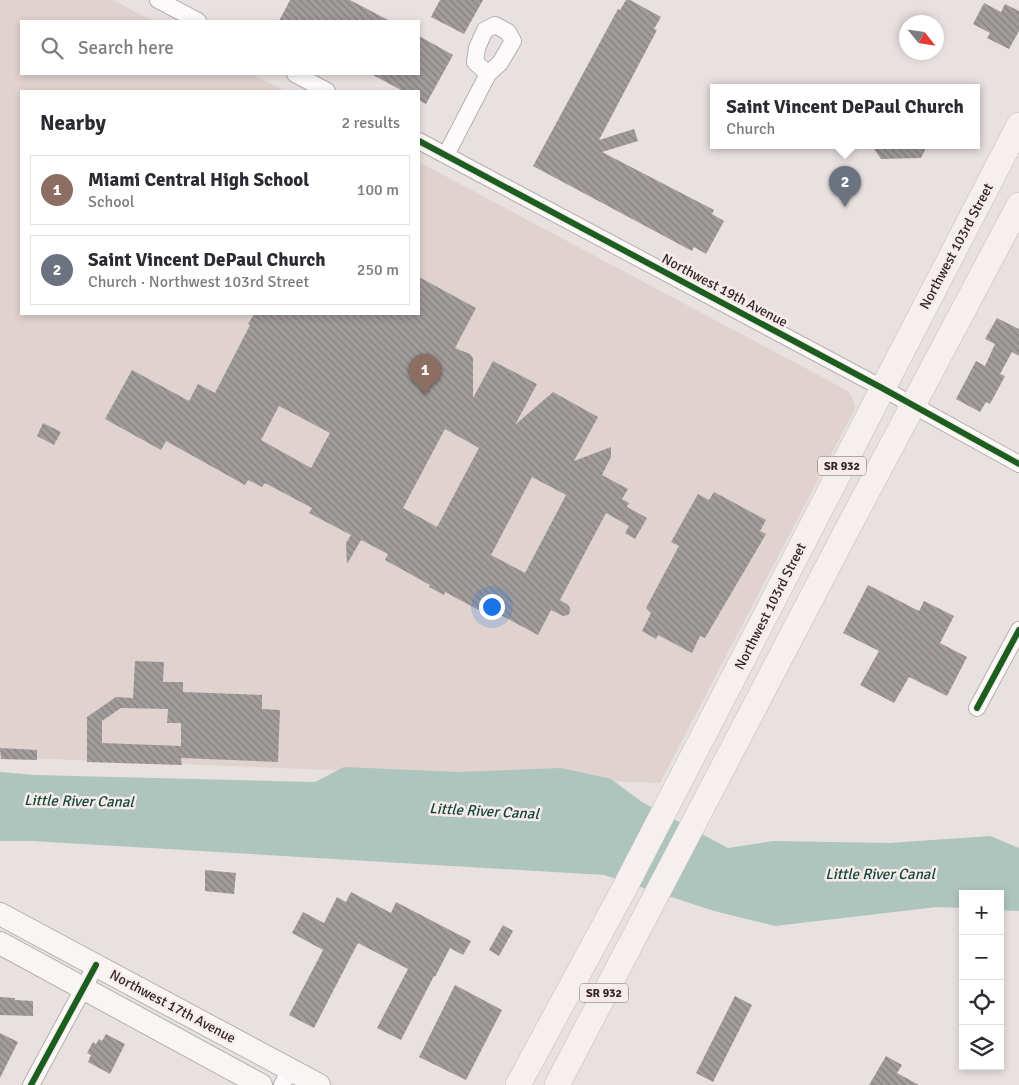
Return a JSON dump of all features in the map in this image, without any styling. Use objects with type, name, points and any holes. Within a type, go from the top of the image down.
[{"type":"main road","name":"Northwest 103rd Street","points":[[518,1085],[666,808],[1019,125]]},
{"type":"main road","name":"SR 932","points":[[557,1085],[652,900],[1019,205]]},
{"type":"main road","points":[[968,224],[976,241],[980,257],[973,293]]},
{"type":"main road","name":"Northwest 17th Avenue","points":[[0,914],[217,1030],[286,1077],[319,1085]]},
{"type":"main road","name":"Northwest 17th Avenue","points":[[0,943],[262,1085]]},
{"type":"main road","points":[[204,1054],[217,1030]]},
{"type":"street","points":[[158,0],[196,20]]},
{"type":"street","points":[[446,155],[488,74]]},
{"type":"street","points":[[296,75],[325,90]]},
{"type":"street","name":"Northwest 19th Avenue","points":[[420,141],[914,405],[1019,464]]},
{"type":"street","points":[[977,708],[1019,630]]},
{"type":"street","points":[[32,1085],[96,965]]},
{"type":"shaded area","points":[[0,0],[113,0],[151,20],[20,20],[20,75],[254,75],[283,90],[20,90],[20,315],[420,315],[420,163],[848,391],[853,399],[855,409],[660,783],[0,757]]},
{"type":"water","name":"Little River Canal","points":[[344,767],[459,772],[561,768],[611,779],[642,802],[728,848],[774,841],[889,843],[990,836],[1019,848],[1019,911],[1004,910],[1004,890],[959,890],[959,908],[937,907],[775,926],[714,911],[604,875],[31,841],[0,841],[0,772],[35,775],[315,782]]},
{"type":"building","points":[[290,0],[350,0],[388,20],[280,20]]},
{"type":"building","points":[[440,0],[483,0],[464,34],[431,17]]},
{"type":"building","points":[[626,0],[630,0],[661,17],[654,29],[657,30],[599,140],[634,129],[638,141],[602,152],[714,210],[712,214],[724,221],[706,254],[694,247],[692,251],[533,166],[618,9],[620,10]]},
{"type":"building","points":[[984,3],[1001,12],[1005,4],[1019,11],[1019,31],[1009,49],[987,38],[990,33],[973,24]]},
{"type":"building","points":[[420,37],[453,55],[426,104],[420,101],[420,90],[401,90],[373,75],[420,75]]},
{"type":"building","points":[[874,149],[926,149],[921,158],[881,159]]},
{"type":"building","points":[[420,278],[476,308],[455,348],[470,354],[473,358],[473,398],[493,361],[537,384],[515,425],[553,392],[598,417],[574,461],[611,447],[611,457],[602,475],[628,489],[622,499],[629,503],[627,507],[647,518],[635,539],[625,533],[629,526],[606,513],[560,600],[568,605],[570,612],[568,615],[563,616],[551,610],[538,635],[491,610],[488,615],[445,592],[444,595],[429,587],[430,585],[385,560],[388,554],[361,540],[347,564],[346,543],[351,535],[309,513],[312,508],[265,483],[262,487],[248,480],[245,485],[166,441],[161,450],[105,419],[132,370],[189,401],[198,384],[215,393],[250,325],[248,324],[253,315],[420,315]],"holes":[[[279,406],[330,433],[311,468],[261,440]],[[445,429],[479,448],[437,527],[403,508]],[[532,477],[566,495],[525,573],[491,555]]]},
{"type":"building","points":[[997,318],[1019,329],[1019,356],[1012,352],[1000,374],[1005,376],[990,404],[986,402],[980,412],[956,399],[976,361],[985,366],[995,344],[985,339]]},
{"type":"building","points":[[43,423],[61,432],[54,445],[37,436]]},
{"type":"building","points":[[714,492],[766,520],[760,531],[766,534],[705,638],[700,636],[692,653],[658,635],[656,639],[642,631],[651,613],[646,608],[679,546],[671,542],[698,494],[709,500]]},
{"type":"building","points":[[868,585],[919,611],[924,601],[954,616],[940,643],[967,657],[947,696],[909,677],[894,703],[860,685],[879,651],[843,633]]},
{"type":"building","points":[[135,661],[164,662],[163,682],[183,682],[183,692],[262,695],[262,709],[280,710],[278,762],[181,758],[182,765],[87,762],[87,717],[116,697],[133,698]],"holes":[[[121,708],[168,709],[167,723],[181,723],[181,746],[102,743],[102,721]]]},
{"type":"building","points":[[0,748],[37,750],[37,760],[1,759]]},
{"type":"building","points":[[205,870],[236,873],[234,894],[205,891]]},
{"type":"building","points":[[351,892],[391,913],[396,902],[471,941],[463,955],[450,948],[401,1040],[377,1028],[408,969],[358,943],[314,1028],[289,1015],[323,950],[292,933],[303,912],[324,923],[337,897],[346,902]]},
{"type":"building","points":[[503,925],[513,931],[499,956],[489,950]]},
{"type":"building","points":[[455,985],[502,1010],[466,1080],[419,1057]]},
{"type":"building","points":[[735,996],[752,1005],[713,1082],[696,1073]]},
{"type":"building","points":[[0,997],[33,1001],[33,1016],[0,1015]]},
{"type":"building","points":[[0,1033],[18,1042],[0,1078]]},
{"type":"building","points":[[106,1034],[125,1044],[110,1074],[88,1062],[91,1055],[87,1053],[93,1042],[96,1044],[99,1039],[102,1041]]},
{"type":"building","points":[[886,1056],[902,1065],[897,1073],[919,1085],[869,1085]]},
{"type":"cycle path","points":[[420,142],[882,388],[1019,464]]},
{"type":"cycle path","points":[[977,708],[1019,630]]},
{"type":"cycle path","points":[[31,1085],[96,965]]},
{"type":"place","name":"Saint Vincent DePaul Church","points":[[845,207]]},
{"type":"place","name":"Miami Central High School","points":[[425,395]]}]
